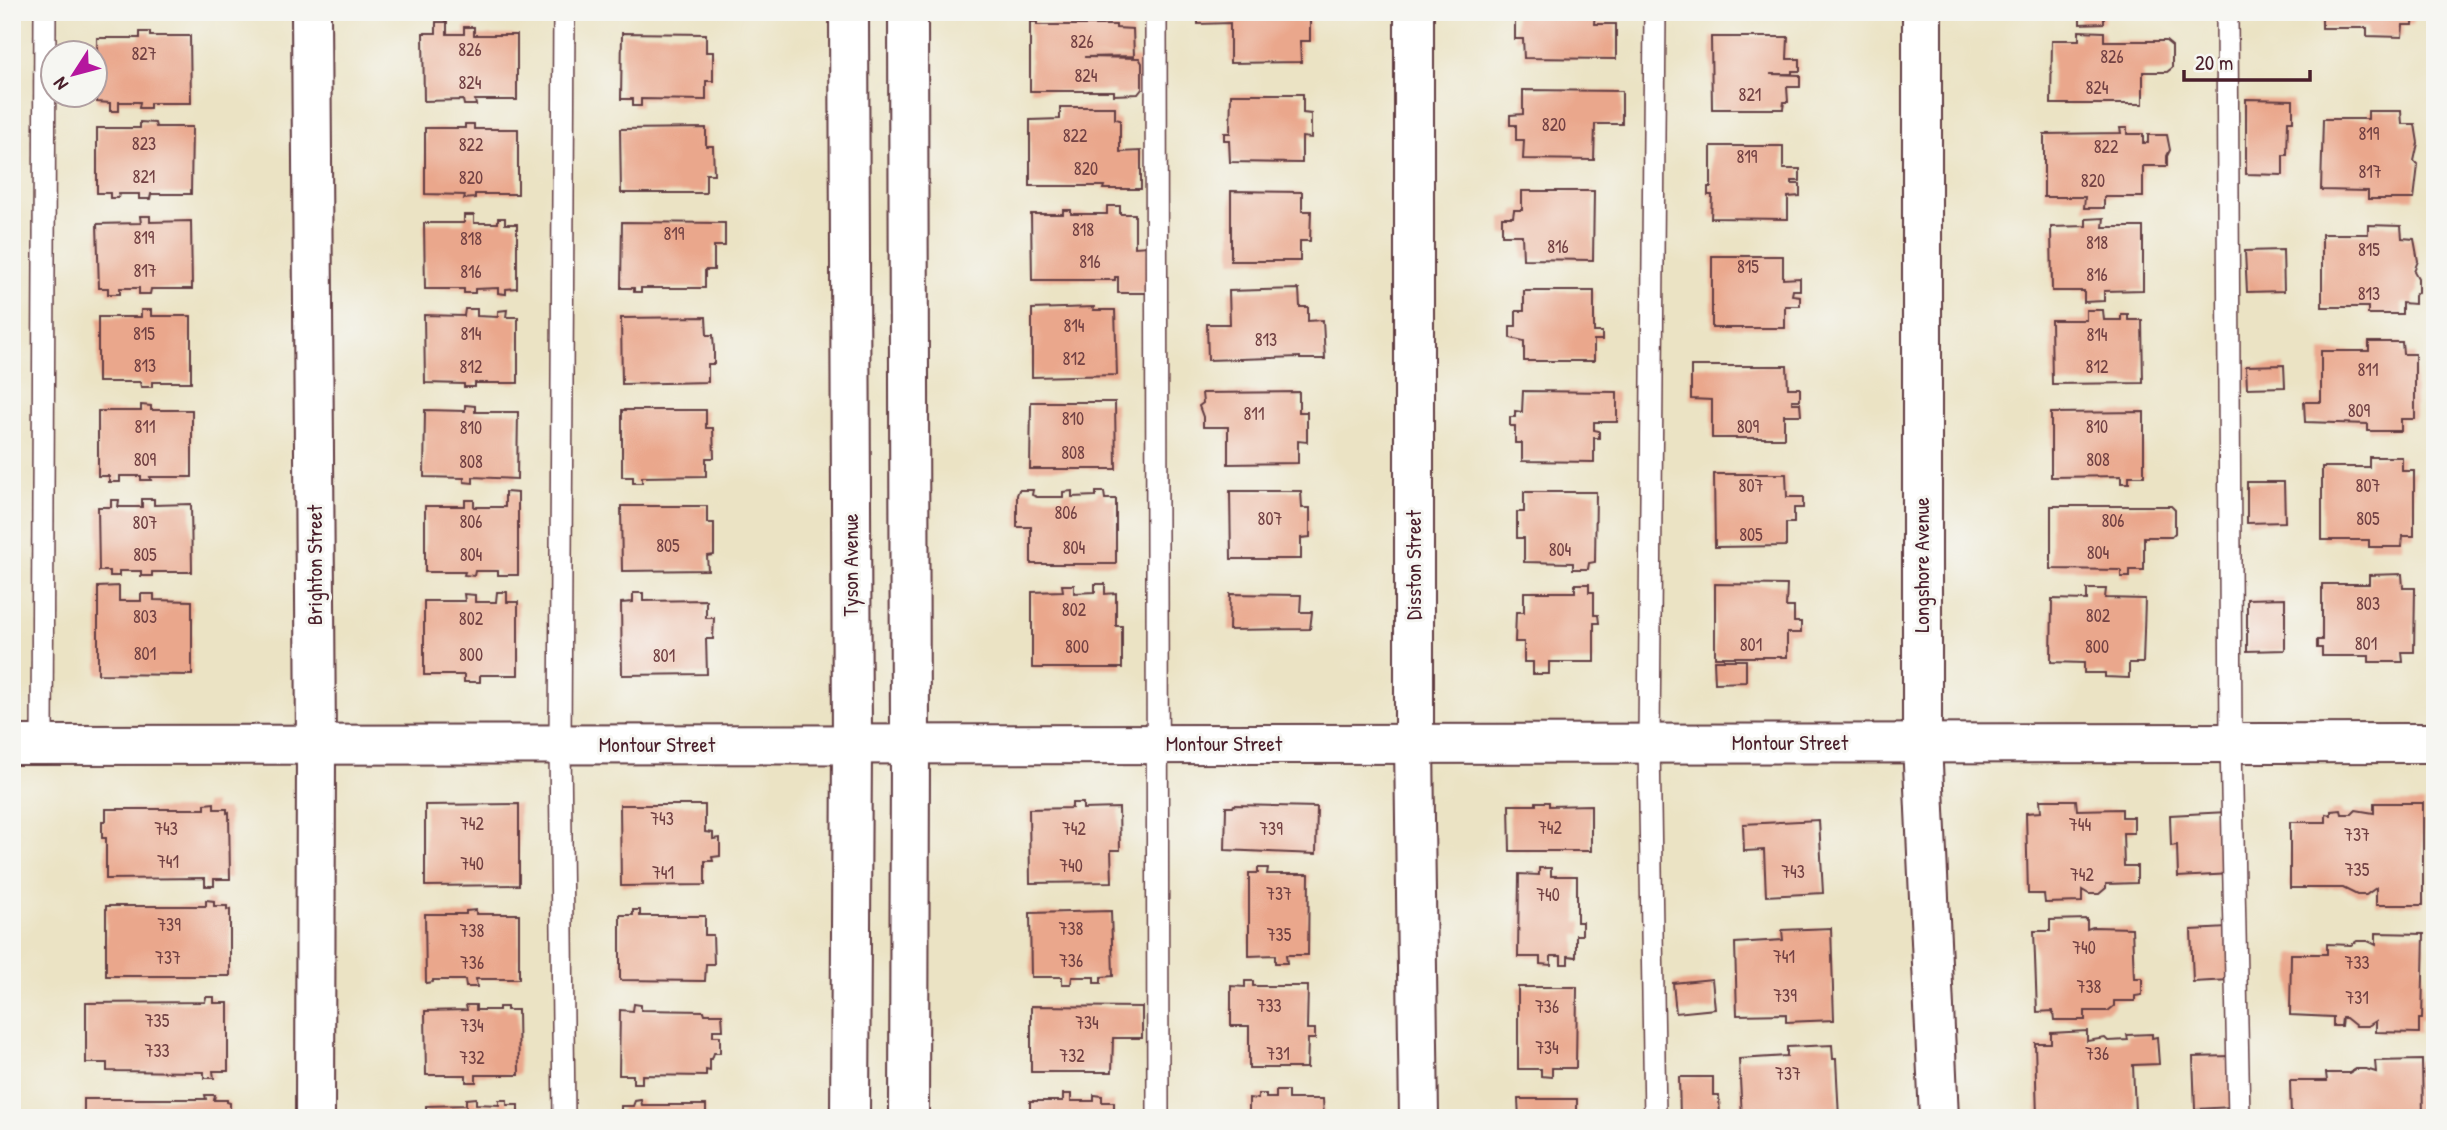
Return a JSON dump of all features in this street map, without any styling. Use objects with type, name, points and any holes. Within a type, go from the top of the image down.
[{"type":"street","name":"Brighton Street","points":[[311,12],[316,745],[315,1118]]},
{"type":"street","name":"Tyson Avenue","points":[[849,12],[852,744],[850,1118]]},
{"type":"street","points":[[908,12],[909,1118]]},
{"type":"street","name":"Disston Street","points":[[1414,12],[1414,744],[1419,1118]]},
{"type":"street","name":"Longshore Avenue","points":[[1922,12],[1922,743],[1938,1118]]},
{"type":"street","points":[[849,68],[908,67]]},
{"type":"street","name":"Montour Street","points":[[27,745],[2435,743]]},
{"type":"lane","points":[[27,745],[45,12]]},
{"type":"lane","points":[[564,12],[560,745],[564,1118]]},
{"type":"lane","points":[[1156,12],[1158,1118]]},
{"type":"lane","points":[[1655,12],[1649,744],[1655,1118]]},
{"type":"lane","points":[[2227,12],[2231,744],[2239,1118]]},
{"type":"building","points":[[1198,12],[1310,13],[1310,41],[1300,41],[1301,62],[1230,63],[1230,23],[1198,24]]},
{"type":"building","points":[[1515,12],[1595,12],[1594,24],[1616,24],[1616,59],[1524,58],[1523,39],[1515,39]]},
{"type":"building","points":[[2080,12],[2104,12],[2104,23],[2080,24]]},
{"type":"building","points":[[2322,12],[2414,12],[2413,25],[2403,25],[2402,37],[2367,36],[2367,28],[2322,28]]},
{"type":"building","points":[[436,22],[447,22],[447,34],[464,34],[464,27],[474,27],[474,35],[517,35],[517,100],[475,100],[476,105],[464,105],[463,100],[424,101],[423,33],[436,33]]},
{"type":"building","points":[[1030,22],[1037,22],[1037,25],[1116,25],[1116,28],[1133,29],[1134,56],[1084,57],[1139,58],[1142,63],[1142,89],[1138,94],[1114,95],[1114,91],[1030,91]]},
{"type":"building","points":[[2079,31],[2104,32],[2104,41],[2166,41],[2172,46],[2172,68],[2167,72],[2143,72],[2143,104],[2051,104],[2052,40],[2079,40]]},
{"type":"building","points":[[140,32],[150,32],[150,36],[190,36],[191,103],[150,103],[150,108],[139,108],[140,102],[119,102],[119,111],[110,111],[108,38],[140,38]]},
{"type":"building","points":[[622,33],[706,34],[706,52],[713,52],[713,81],[706,81],[706,100],[641,99],[641,106],[633,106],[633,99],[621,99]]},
{"type":"building","points":[[1711,37],[1788,37],[1787,59],[1800,59],[1800,71],[1792,71],[1792,74],[1770,74],[1800,75],[1800,87],[1787,87],[1788,102],[1784,102],[1783,109],[1712,109]]},
{"type":"building","points":[[1523,90],[1622,91],[1622,124],[1595,124],[1594,160],[1523,159],[1524,140],[1516,140],[1516,125],[1510,125],[1510,115],[1523,114]]},
{"type":"building","points":[[1231,94],[1303,94],[1303,113],[1311,114],[1311,138],[1302,137],[1302,163],[1230,162],[1229,140],[1224,140],[1224,133],[1230,133]]},
{"type":"building","points":[[2246,99],[2293,100],[2293,121],[2288,121],[2287,155],[2283,155],[2283,175],[2246,174]]},
{"type":"building","points":[[1060,107],[1115,107],[1115,119],[1120,120],[1120,152],[1141,151],[1141,189],[1030,186],[1030,120],[1060,119]]},
{"type":"building","points":[[2368,111],[2401,111],[2402,124],[2415,124],[2418,143],[2414,161],[2418,165],[2414,199],[2368,199],[2368,191],[2321,190],[2323,119],[2368,119]]},
{"type":"building","points":[[140,122],[155,123],[156,127],[192,127],[191,194],[151,194],[150,199],[139,199],[139,194],[119,194],[118,198],[110,198],[110,193],[97,193],[97,128],[140,128]]},
{"type":"building","points":[[465,124],[474,124],[474,129],[518,129],[518,194],[475,194],[475,198],[464,199],[465,195],[425,194],[425,128],[465,128]]},
{"type":"building","points":[[706,128],[706,146],[713,146],[714,174],[706,174],[706,193],[621,193],[620,129]]},
{"type":"building","points":[[2120,128],[2127,128],[2127,134],[2143,134],[2143,143],[2148,143],[2148,135],[2167,135],[2170,150],[2167,166],[2143,166],[2143,197],[2104,197],[2104,208],[2084,208],[2085,197],[2044,197],[2044,134],[2121,133]]},
{"type":"building","points":[[1711,146],[1783,146],[1783,169],[1800,169],[1800,181],[1792,181],[1792,184],[1800,184],[1800,196],[1788,197],[1788,219],[1711,218],[1712,195],[1708,195],[1708,187],[1711,187]]},
{"type":"building","points":[[1231,191],[1302,192],[1302,211],[1311,211],[1310,241],[1300,241],[1300,261],[1231,261]]},
{"type":"building","points":[[1522,191],[1594,191],[1593,260],[1523,259],[1522,235],[1502,235],[1502,217],[1513,217],[1514,210],[1522,210]]},
{"type":"building","points":[[1107,206],[1120,206],[1120,214],[1135,214],[1135,247],[1148,246],[1149,293],[1118,293],[1118,277],[1115,277],[1115,280],[1032,280],[1031,214],[1063,214],[1063,210],[1071,210],[1071,214],[1107,214]]},
{"type":"building","points":[[464,215],[474,215],[474,223],[498,223],[498,218],[505,218],[505,224],[517,224],[517,288],[506,289],[506,294],[498,293],[498,288],[475,289],[475,293],[464,293],[464,289],[425,289],[424,223],[464,223]]},
{"type":"building","points":[[140,216],[150,216],[150,222],[191,221],[192,289],[151,289],[150,294],[139,294],[139,288],[120,288],[120,294],[108,294],[108,288],[99,288],[97,224],[141,223]]},
{"type":"building","points":[[2104,218],[2103,227],[2143,227],[2143,290],[2104,291],[2104,301],[2084,302],[2084,291],[2052,291],[2051,227],[2086,226],[2086,219]]},
{"type":"building","points":[[622,222],[725,223],[725,246],[714,246],[714,270],[705,270],[705,288],[641,288],[641,292],[634,292],[634,288],[621,288]]},
{"type":"building","points":[[2368,225],[2401,226],[2402,238],[2414,239],[2418,261],[2414,271],[2418,278],[2418,292],[2414,296],[2414,304],[2402,303],[2402,314],[2368,314],[2368,307],[2322,307],[2322,234],[2368,234]]},
{"type":"building","points":[[2283,250],[2284,291],[2247,292],[2245,251]]},
{"type":"building","points":[[1712,256],[1783,256],[1783,279],[1800,278],[1800,290],[1793,290],[1792,295],[1800,296],[1800,306],[1785,306],[1785,328],[1712,328]]},
{"type":"building","points":[[1299,289],[1300,307],[1308,307],[1308,321],[1323,320],[1325,359],[1300,357],[1208,360],[1207,324],[1230,324],[1229,291]]},
{"type":"building","points":[[1524,291],[1594,291],[1594,332],[1602,332],[1602,340],[1594,340],[1594,361],[1524,361],[1524,341],[1510,338],[1510,326],[1516,326],[1516,311],[1524,311]]},
{"type":"building","points":[[1094,307],[1093,310],[1115,310],[1117,375],[1032,377],[1032,309]]},
{"type":"building","points":[[465,309],[477,309],[477,316],[498,317],[498,311],[507,310],[506,317],[518,317],[518,383],[475,383],[475,387],[464,387],[464,384],[425,383],[424,315],[464,316]]},
{"type":"building","points":[[141,310],[151,310],[151,316],[191,316],[191,382],[152,382],[152,387],[141,387],[140,382],[98,382],[98,317],[141,317]]},
{"type":"building","points":[[2086,310],[2103,310],[2104,320],[2121,320],[2121,314],[2128,314],[2128,320],[2142,320],[2143,383],[2052,384],[2051,320],[2086,320]]},
{"type":"building","points":[[706,317],[707,335],[713,335],[714,350],[714,364],[708,364],[708,382],[622,384],[621,318]]},
{"type":"building","points":[[2369,342],[2402,342],[2403,354],[2415,354],[2415,419],[2401,419],[2401,431],[2368,431],[2368,424],[2305,422],[2304,402],[2321,402],[2321,351],[2369,351]]},
{"type":"building","points":[[2284,365],[2285,387],[2247,388],[2246,366]]},
{"type":"building","points":[[1691,366],[1787,366],[1788,388],[1800,388],[1800,400],[1792,400],[1792,403],[1800,403],[1801,415],[1784,415],[1784,438],[1712,438],[1712,400],[1691,399]]},
{"type":"building","points":[[1523,391],[1617,392],[1617,422],[1594,422],[1594,430],[1599,431],[1599,438],[1594,438],[1594,462],[1522,461],[1522,443],[1515,443],[1515,426],[1510,426],[1510,417],[1515,417],[1515,411],[1522,412]]},
{"type":"building","points":[[1299,392],[1299,412],[1307,412],[1307,442],[1298,441],[1298,463],[1228,464],[1228,427],[1203,427],[1199,406],[1203,403],[1202,393]]},
{"type":"building","points":[[1031,402],[1115,402],[1116,469],[1030,469]]},
{"type":"building","points":[[141,405],[151,406],[151,410],[192,410],[192,477],[150,477],[151,480],[141,480],[141,476],[120,476],[120,482],[109,482],[109,476],[98,476],[98,411],[141,411]]},
{"type":"building","points":[[465,405],[475,406],[475,412],[518,412],[517,479],[473,477],[473,483],[464,482],[464,478],[424,477],[425,410],[465,411]]},
{"type":"building","points":[[622,410],[706,410],[706,428],[713,428],[714,458],[706,458],[706,476],[642,477],[642,483],[633,483],[633,477],[622,477]]},
{"type":"building","points":[[2144,412],[2144,476],[2129,476],[2129,483],[2121,483],[2121,476],[2051,477],[2051,413]]},
{"type":"building","points":[[2369,457],[2402,457],[2402,471],[2414,471],[2414,536],[2403,536],[2402,547],[2369,547],[2369,540],[2322,540],[2322,467],[2369,467]]},
{"type":"building","points":[[1714,474],[1786,474],[1787,497],[1803,497],[1803,508],[1794,508],[1794,523],[1786,523],[1786,546],[1715,547]]},
{"type":"building","points":[[2247,482],[2284,482],[2285,522],[2247,523]]},
{"type":"building","points":[[1019,490],[1033,490],[1032,495],[1037,497],[1063,497],[1063,492],[1072,491],[1072,497],[1096,496],[1096,492],[1104,492],[1105,499],[1116,499],[1116,564],[1031,564],[1031,527],[1017,527]]},
{"type":"building","points":[[1230,491],[1301,491],[1302,508],[1310,508],[1310,537],[1301,538],[1301,559],[1231,559]]},
{"type":"building","points":[[505,492],[518,493],[518,575],[498,575],[498,571],[475,571],[474,576],[464,575],[465,572],[425,572],[425,506],[465,506],[465,500],[474,500],[474,507],[505,507]]},
{"type":"building","points":[[1524,492],[1596,492],[1595,562],[1589,563],[1588,569],[1573,569],[1573,563],[1524,562],[1524,538],[1517,538],[1517,512],[1524,512]]},
{"type":"building","points":[[142,499],[154,499],[154,505],[191,504],[192,572],[152,572],[152,576],[141,576],[141,571],[119,571],[119,576],[110,576],[110,571],[99,571],[98,507],[111,507],[111,500],[119,500],[118,507],[142,507]]},
{"type":"building","points":[[621,506],[707,506],[707,523],[714,523],[714,555],[707,556],[708,570],[622,571]]},
{"type":"building","points":[[2051,506],[2171,506],[2175,510],[2175,533],[2171,537],[2144,537],[2144,570],[2130,570],[2130,577],[2121,577],[2121,570],[2051,569]]},
{"type":"building","points":[[2402,574],[2403,588],[2415,588],[2414,652],[2402,652],[2403,662],[2369,662],[2369,656],[2322,656],[2322,648],[2317,648],[2317,640],[2322,640],[2322,584],[2369,584],[2369,575]]},
{"type":"building","points":[[1095,584],[1105,584],[1105,594],[1116,593],[1116,626],[1122,626],[1122,668],[1032,668],[1032,592],[1063,591],[1062,585],[1074,585],[1074,593],[1095,592]]},
{"type":"building","points":[[1575,584],[1589,584],[1589,592],[1594,592],[1594,615],[1598,615],[1599,623],[1594,623],[1594,662],[1549,662],[1549,674],[1533,674],[1533,662],[1524,662],[1524,642],[1515,642],[1516,612],[1524,612],[1524,592],[1575,592]]},
{"type":"building","points":[[1715,584],[1787,585],[1786,607],[1794,607],[1794,622],[1801,622],[1801,633],[1787,633],[1787,657],[1715,657]]},
{"type":"building","points":[[119,586],[119,601],[141,601],[141,594],[154,594],[154,600],[192,601],[192,675],[98,674],[98,587]]},
{"type":"building","points":[[2087,589],[2106,589],[2105,598],[2145,599],[2143,663],[2129,663],[2129,678],[2105,677],[2105,673],[2084,673],[2084,663],[2051,662],[2052,599],[2087,600]]},
{"type":"building","points":[[497,592],[507,592],[507,602],[518,602],[518,675],[480,675],[480,682],[464,682],[464,675],[424,675],[424,601],[465,601],[464,594],[475,595],[475,602],[496,602]]},
{"type":"building","points":[[633,593],[643,593],[643,601],[706,600],[706,618],[714,618],[713,639],[706,639],[707,674],[622,675],[621,603],[633,602]]},
{"type":"building","points":[[1230,594],[1301,595],[1300,612],[1312,612],[1310,629],[1229,630]]},
{"type":"building","points":[[2285,598],[2285,650],[2247,651],[2247,599]]},
{"type":"building","points":[[1714,660],[1746,660],[1746,682],[1715,683]]},
{"type":"building","points":[[2040,800],[2076,800],[2077,810],[2122,809],[2122,817],[2134,817],[2134,833],[2123,833],[2124,866],[2137,866],[2137,883],[2106,884],[2106,888],[2099,894],[2089,894],[2082,890],[2082,902],[2045,903],[2044,894],[2028,894],[2026,813],[2041,812]]},
{"type":"building","points":[[1536,802],[1549,802],[1549,806],[1591,805],[1591,851],[1510,851],[1509,805],[1536,805]]},
{"type":"building","points":[[214,803],[214,809],[227,809],[227,813],[229,812],[230,879],[214,879],[214,886],[205,886],[205,878],[106,879],[106,838],[102,838],[102,821],[106,821],[106,809],[205,809],[205,804]]},
{"type":"building","points":[[1072,803],[1083,803],[1083,809],[1119,808],[1120,850],[1111,850],[1112,882],[1030,883],[1029,809],[1072,808]]},
{"type":"building","points":[[2374,803],[2423,803],[2423,905],[2376,905],[2376,888],[2366,895],[2357,895],[2343,888],[2290,888],[2290,822],[2326,822],[2326,814],[2331,815],[2331,811],[2341,810],[2342,814],[2352,814],[2356,810],[2374,813]]},
{"type":"building","points":[[519,804],[519,885],[425,886],[425,805]]},
{"type":"building","points":[[620,805],[705,805],[705,832],[713,833],[713,839],[720,838],[720,856],[712,857],[713,861],[705,861],[705,885],[621,886]]},
{"type":"building","points":[[1226,807],[1317,807],[1316,854],[1225,850]]},
{"type":"building","points":[[2227,812],[2231,874],[2178,877],[2177,845],[2171,846],[2170,815]]},
{"type":"building","points":[[1819,820],[1823,893],[1766,896],[1764,850],[1744,851],[1743,824]]},
{"type":"building","points":[[1258,868],[1268,868],[1267,874],[1309,874],[1308,955],[1286,955],[1287,963],[1275,963],[1275,955],[1249,956],[1249,873],[1258,873]]},
{"type":"building","points":[[1539,868],[1551,868],[1551,876],[1577,876],[1577,922],[1582,922],[1582,935],[1576,935],[1576,957],[1568,956],[1568,964],[1561,964],[1561,956],[1551,956],[1551,965],[1540,964],[1540,957],[1518,957],[1519,874],[1539,875]]},
{"type":"building","points":[[206,900],[214,901],[214,906],[227,906],[227,910],[230,909],[230,976],[106,976],[106,906],[206,906]]},
{"type":"building","points":[[476,910],[476,914],[519,914],[519,979],[476,979],[477,987],[466,987],[465,980],[433,980],[426,983],[425,914],[466,914],[466,911]]},
{"type":"building","points":[[633,910],[640,910],[640,916],[705,916],[705,935],[713,935],[714,964],[706,964],[705,981],[620,980],[620,915],[633,915]]},
{"type":"building","points":[[1111,911],[1113,976],[1101,977],[1101,983],[1094,983],[1094,977],[1072,977],[1071,984],[1062,984],[1062,977],[1031,977],[1030,913]]},
{"type":"building","points":[[2087,919],[2087,929],[2132,928],[2134,978],[2142,978],[2142,995],[2135,996],[2135,1001],[2114,1001],[2114,1006],[2108,1011],[2085,1011],[2085,1020],[2054,1020],[2053,1011],[2037,1012],[2034,931],[2050,931],[2050,920]]},
{"type":"building","points":[[1831,928],[1834,1020],[1786,1022],[1786,1014],[1737,1015],[1735,943],[1783,940],[1782,930]]},
{"type":"building","points":[[2228,928],[2230,980],[2193,982],[2191,930]]},
{"type":"building","points":[[2376,933],[2424,934],[2422,1019],[2419,1019],[2419,1033],[2376,1032],[2376,1021],[2368,1026],[2356,1026],[2342,1018],[2341,1026],[2333,1026],[2333,1017],[2290,1015],[2291,954],[2327,954],[2327,944],[2351,945],[2357,941],[2368,941],[2376,945]]},
{"type":"building","points":[[1712,979],[1715,1009],[1676,1013],[1673,983]]},
{"type":"building","points":[[1245,981],[1253,981],[1253,986],[1308,986],[1307,1029],[1315,1029],[1315,1039],[1308,1039],[1307,1068],[1249,1068],[1249,1026],[1231,1026],[1231,986],[1245,987]]},
{"type":"building","points":[[1518,987],[1577,987],[1576,1068],[1552,1068],[1552,1077],[1541,1076],[1541,1069],[1518,1069]]},
{"type":"building","points":[[206,997],[214,997],[214,1003],[228,1003],[228,1071],[213,1071],[214,1078],[204,1078],[204,1072],[107,1071],[107,1063],[86,1063],[86,1003],[205,1002]]},
{"type":"building","points":[[634,1004],[641,1005],[641,1010],[704,1011],[705,1014],[722,1014],[723,1030],[713,1030],[713,1036],[720,1036],[720,1053],[714,1053],[710,1059],[710,1071],[706,1070],[706,1076],[642,1075],[642,1083],[633,1083],[633,1075],[619,1075],[620,1010],[633,1011]]},
{"type":"building","points":[[466,1005],[476,1005],[476,1010],[499,1010],[499,1007],[507,1007],[507,1010],[518,1010],[519,1075],[476,1075],[476,1082],[466,1082],[466,1075],[426,1075],[425,1011],[467,1010]]},
{"type":"building","points":[[1031,1006],[1142,1007],[1142,1038],[1113,1038],[1112,1072],[1031,1072]]},
{"type":"building","points":[[2087,1031],[2087,1041],[2105,1038],[2108,1041],[2128,1040],[2127,1035],[2152,1034],[2152,1038],[2157,1037],[2159,1064],[2133,1065],[2135,1112],[2122,1112],[2115,1118],[2037,1118],[2035,1043],[2051,1043],[2051,1033]]},
{"type":"building","points":[[1832,1045],[1833,1059],[1836,1059],[1839,1118],[1742,1118],[1739,1059],[1787,1056],[1787,1047]]},
{"type":"building","points":[[2230,1056],[2232,1107],[2195,1109],[2193,1057]]},
{"type":"building","points":[[2422,1060],[2423,1118],[2291,1118],[2290,1081],[2327,1081],[2326,1073],[2349,1073],[2356,1069],[2376,1072],[2375,1061]]},
{"type":"building","points":[[1679,1077],[1713,1077],[1713,1095],[1719,1095],[1720,1118],[1680,1118]]},
{"type":"building","points":[[1276,1091],[1288,1091],[1288,1099],[1323,1099],[1324,1118],[1249,1118],[1249,1098],[1258,1099],[1258,1094],[1266,1094],[1266,1098],[1276,1098]]},
{"type":"building","points":[[1063,1094],[1071,1094],[1071,1101],[1094,1101],[1094,1095],[1102,1096],[1102,1102],[1114,1102],[1114,1118],[1030,1118],[1030,1101],[1063,1101]]},
{"type":"building","points":[[205,1095],[215,1095],[214,1100],[227,1100],[230,1103],[230,1118],[84,1118],[84,1099],[206,1099]]},
{"type":"building","points":[[476,1098],[476,1104],[499,1105],[499,1100],[507,1100],[507,1105],[518,1105],[518,1118],[426,1118],[426,1106],[466,1105],[466,1099]]},
{"type":"building","points":[[1518,1099],[1577,1099],[1577,1118],[1519,1118]]},
{"type":"building","points":[[641,1100],[642,1105],[706,1105],[706,1118],[621,1118],[621,1106],[633,1106],[635,1101]]}]
